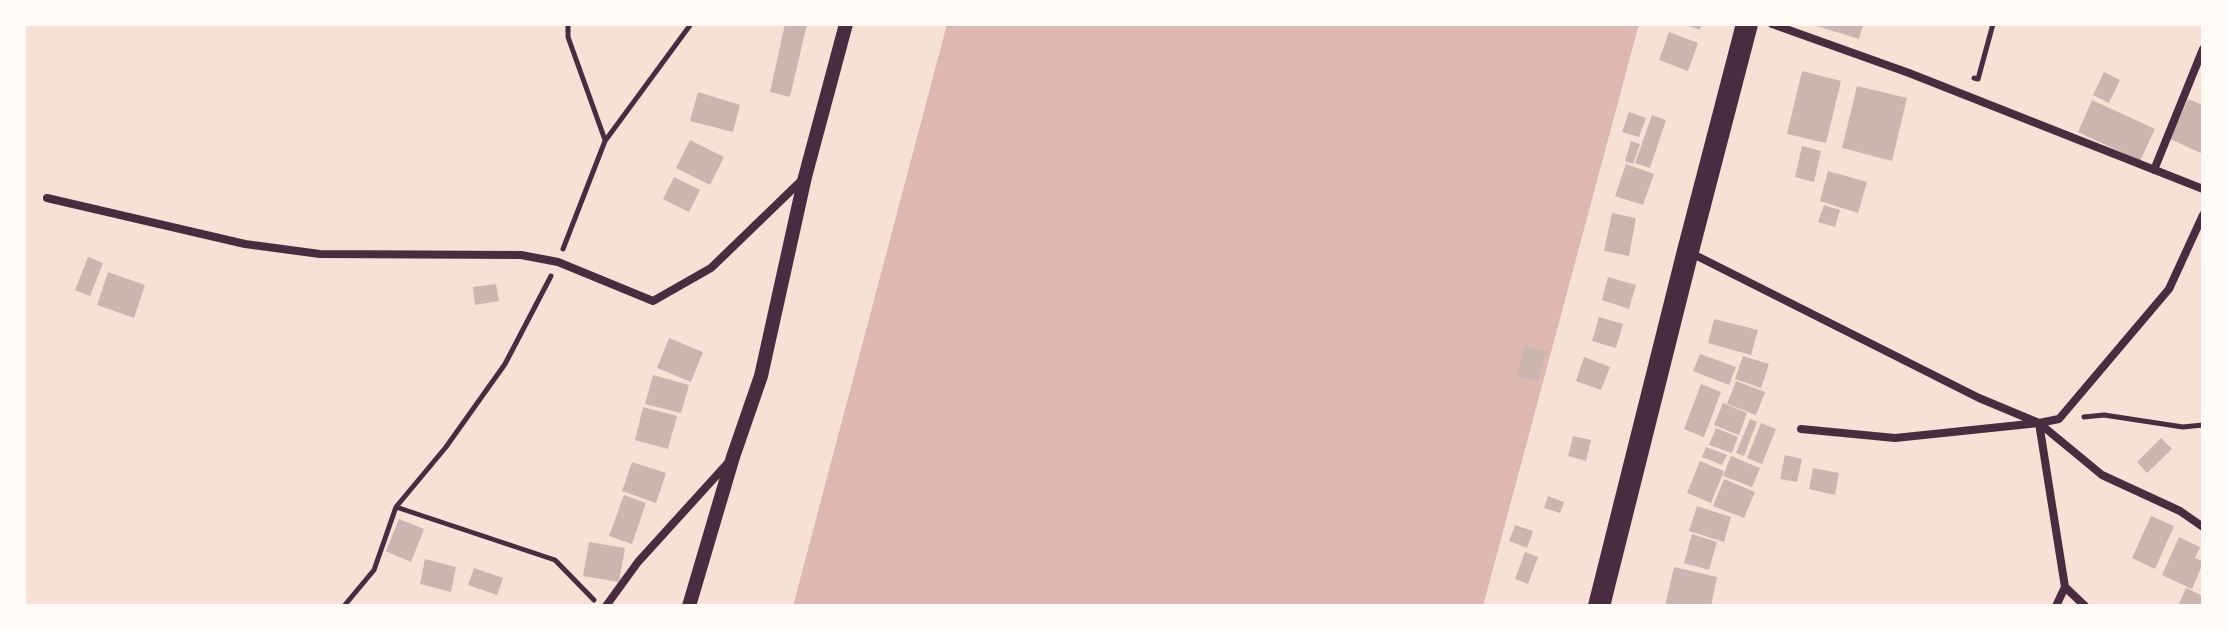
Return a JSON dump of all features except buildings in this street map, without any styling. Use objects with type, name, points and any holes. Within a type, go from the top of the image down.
[{"type":"highway","points":[[1599,606],[1747,24]]},
{"type":"street","points":[[689,606],[733,457],[761,376],[805,177],[846,24]]},
{"type":"street","points":[[1772,24],[1909,73],[2203,189]]},
{"type":"street","points":[[2154,170],[2203,49]]},
{"type":"street","points":[[47,198],[245,244],[320,254],[521,255],[558,262],[653,301],[711,268],[805,177]]},
{"type":"street","points":[[1801,429],[1895,438],[2059,419],[2169,289],[2203,215]]},
{"type":"street","points":[[1688,251],[1979,398],[2039,423],[2102,475],[2180,511],[2203,527]]},
{"type":"street","points":[[2039,423],[2065,587],[2056,606]]},
{"type":"street","points":[[603,606],[638,562],[733,457]]},
{"type":"street","points":[[2065,587],[2085,606]]},
{"type":"path","points":[[568,24],[568,37],[605,141]]},
{"type":"path","points":[[344,606],[374,570],[396,507],[446,447],[505,364],[558,262],[605,141],[691,24]]},
{"type":"path","points":[[1964,77],[1978,79],[1993,24]]},
{"type":"path","points":[[2059,419],[2104,415],[2183,427],[2203,425]]},
{"type":"path","points":[[396,507],[555,560],[603,606]]},
{"type":"shaded area","points":[[947,24],[1639,24],[1483,606],[793,606]]}]
